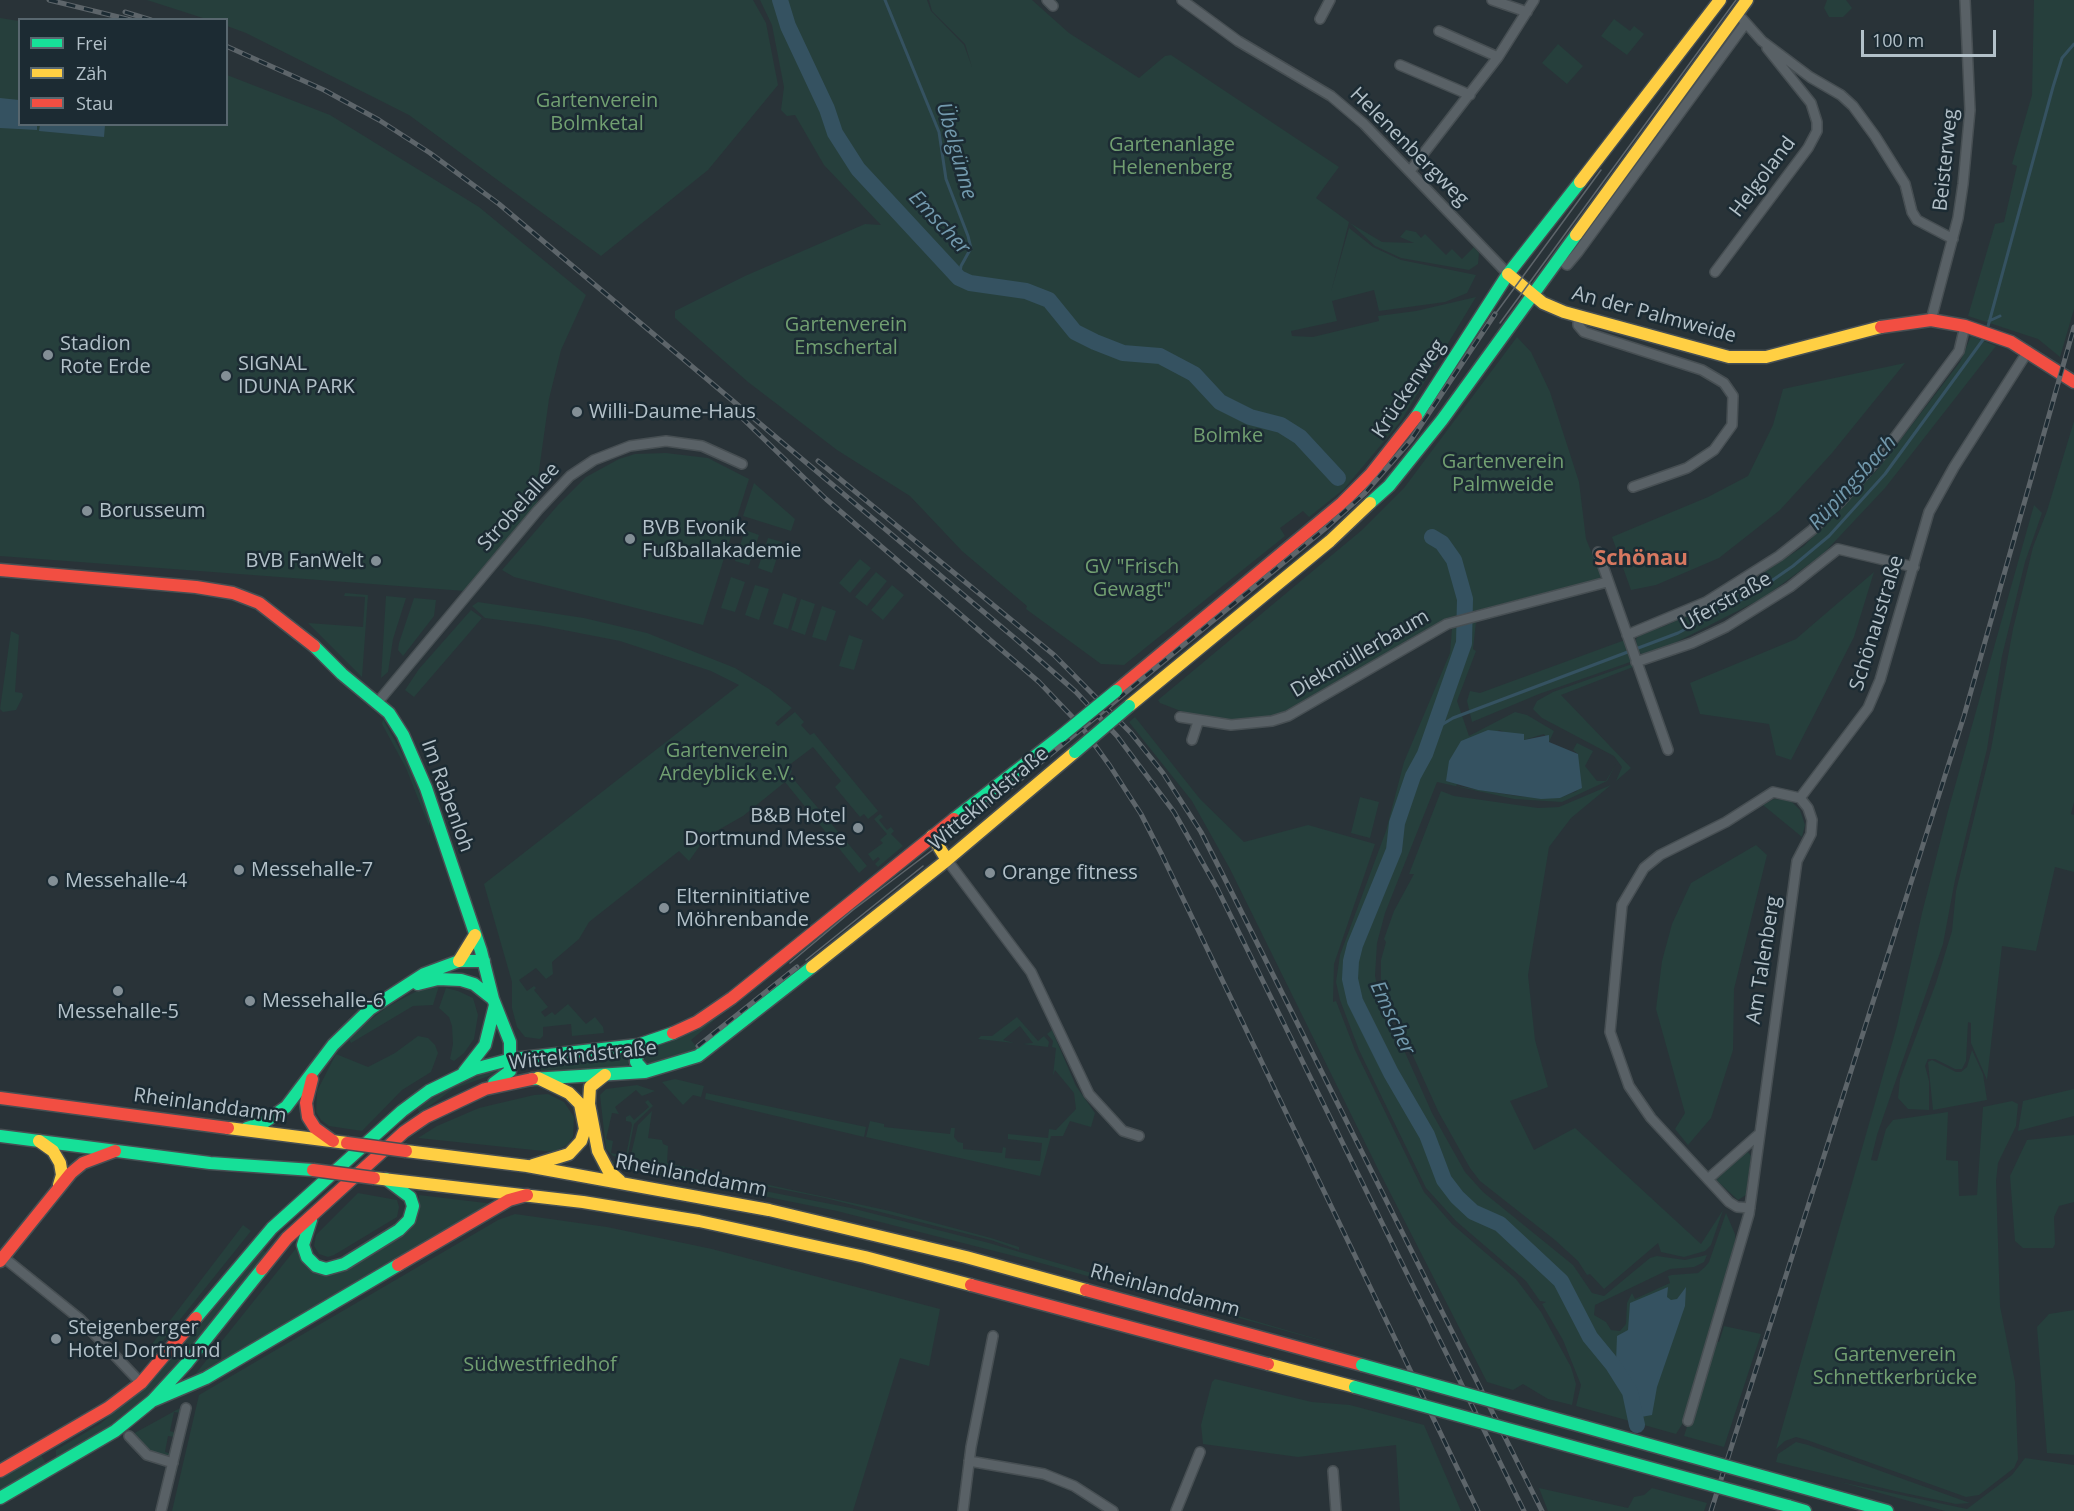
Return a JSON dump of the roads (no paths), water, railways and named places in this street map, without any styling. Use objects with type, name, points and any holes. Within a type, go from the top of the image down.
[{"type":"main road","name":"Krückenweg","points":[[1061,736],[1291,547],[1342,503],[1371,474],[1404,435],[1508,274],[1720,0]]},
{"type":"main road","points":[[1533,295],[1563,262],[1747,0]]},
{"type":"main road","name":"An der Palmweide","points":[[1508,274],[1551,307],[1730,357],[1752,359],[1783,354],[1897,323],[1931,320],[1970,327],[1999,337],[2028,351],[2074,382]]},
{"type":"main road","name":"Wittekindstraße","points":[[0,1498],[115,1431],[152,1401],[186,1364],[287,1238],[404,1132],[444,1106],[485,1089],[538,1078],[645,1072],[675,1065],[709,1049],[947,860],[1129,706],[1330,541],[1389,486],[1443,420],[1533,295]]},
{"type":"main road","name":"Im Rabenloh","points":[[0,570],[196,587],[233,593],[259,603],[306,637],[342,674],[376,703],[396,723],[414,758],[484,961],[494,1002],[510,1042],[512,1059]]},
{"type":"main road","name":"Wittekindstraße","points":[[0,1472],[108,1408],[141,1383],[272,1228],[383,1127],[429,1091],[461,1075],[512,1059],[638,1045],[672,1034],[716,1010],[932,836],[1061,736]]},
{"type":"main road","points":[[932,836],[947,860]]},
{"type":"main road","points":[[459,961],[475,935]]},
{"type":"main road","points":[[236,1128],[254,1127],[280,1113],[333,1044],[354,1022],[389,996],[424,974],[459,961],[484,961]]},
{"type":"main road","points":[[408,986],[438,979],[484,961]]},
{"type":"main road","points":[[438,979],[468,981],[494,1002],[485,1045],[461,1075]]},
{"type":"main road","points":[[638,1045],[636,1062],[645,1072]]},
{"type":"main road","points":[[485,1089],[510,1071],[512,1059]]},
{"type":"main road","points":[[314,1071],[306,1103],[308,1116],[315,1128],[341,1143]]},
{"type":"main road","points":[[605,1075],[593,1083],[588,1091],[594,1136],[604,1165],[616,1179],[625,1183]]},
{"type":"main road","points":[[527,1166],[564,1157],[578,1146],[585,1129],[584,1111],[574,1097],[538,1078]]},
{"type":"main road","name":"Rheinlanddamm","points":[[0,1098],[527,1166],[769,1210],[966,1257],[1887,1511]]},
{"type":"main road","points":[[0,1136],[210,1163],[314,1170],[527,1195],[699,1221],[865,1257],[1355,1387],[1805,1511]]},
{"type":"main road","points":[[38,1141],[53,1151],[60,1163],[62,1175],[58,1186]]},
{"type":"main road","points":[[2,1259],[58,1186],[83,1163],[116,1151]]},
{"type":"main road","points":[[316,1211],[304,1239],[307,1257],[316,1266],[326,1269],[344,1264],[399,1230],[409,1220],[413,1206],[410,1197],[380,1178]]},
{"type":"main road","points":[[152,1401],[206,1378],[509,1200],[527,1195]]},
{"type":"main road","points":[[272,1228],[266,1239],[269,1245],[275,1246],[287,1238]]},
{"type":"main road","points":[[49,1444],[48,1454],[56,1465]]},
{"type":"street","name":"Helenenbergweg","points":[[1182,0],[1238,41],[1331,96],[1364,124],[1508,274]]},
{"type":"street","points":[[1320,20],[1330,0]]},
{"type":"street","points":[[1492,0],[1527,12]]},
{"type":"street","points":[[1410,171],[1498,57],[1534,0]]},
{"type":"street","name":"Beisterweg","points":[[1931,320],[1960,207],[1970,110],[1965,0]]},
{"type":"street","points":[[1737,13],[1762,41],[1853,106],[1905,184],[1912,213],[1917,220],[1953,239]]},
{"type":"street","points":[[1563,262],[1745,24]]},
{"type":"street","points":[[1439,31],[1498,57]]},
{"type":"street","name":"Helgoland","points":[[1715,272],[1808,148],[1816,131],[1815,110],[1811,102],[1762,41]]},
{"type":"street","points":[[1400,65],[1470,95]]},
{"type":"street","points":[[1578,316],[1578,325],[1584,333],[1702,370],[1724,383],[1733,396],[1732,425],[1714,450],[1687,468],[1633,487]]},
{"type":"street","points":[[1628,639],[1706,602],[1779,556],[1812,530],[1884,452],[1959,351],[1970,327]]},
{"type":"street","name":"Schönaustraße","points":[[1800,798],[1868,708],[1880,680],[1929,512],[1954,467],[2028,351]]},
{"type":"street","name":"Strobelallee","points":[[376,703],[537,510],[570,476],[594,460],[630,446],[666,441],[702,446],[742,464]]},
{"type":"street","name":"Uferstraße","points":[[1636,660],[1683,647],[1726,627],[1790,587],[1838,549],[1914,567]]},
{"type":"street","points":[[1598,552],[1668,750]]},
{"type":"street","name":"Diekmüllerbaum","points":[[1180,717],[1198,722],[1231,725],[1272,721],[1288,716],[1425,635],[1457,621],[1607,582]]},
{"type":"street","points":[[1192,740],[1198,722]]},
{"type":"street","points":[[1750,1208],[1737,1207],[1729,1202],[1651,1118],[1629,1086],[1610,1032],[1622,905],[1644,868],[1660,855],[1735,817],[1773,792],[1800,798]]},
{"type":"street","name":"Am Talenberg","points":[[1688,1421],[1717,1330],[1750,1208],[1758,1135],[1797,861],[1811,834],[1812,820],[1808,808],[1800,798]]},
{"type":"street","points":[[947,860],[1031,972],[1089,1094],[1123,1131],[1139,1136]]},
{"type":"street","points":[[1708,1179],[1758,1135]]},
{"type":"street","points":[[2,1259],[80,1319],[141,1383]]},
{"type":"street","points":[[963,1511],[969,1461],[993,1336]]},
{"type":"street","points":[[161,1511],[186,1408]]},
{"type":"street","points":[[129,1436],[147,1455],[173,1463]]},
{"type":"street","points":[[1176,1511],[1200,1452]]},
{"type":"street","points":[[969,1461],[1044,1474],[1074,1486],[1113,1511]]},
{"type":"street","points":[[1333,1471],[1336,1511]]},
{"type":"water","points":[[0,98],[18,100],[18,126],[37,126],[37,130],[0,128]]},
{"type":"water","points":[[40,126],[105,126],[104,137],[39,131]]},
{"type":"water","points":[[1488,730],[1524,734],[1524,740],[1549,735],[1549,742],[1578,754],[1582,788],[1560,798],[1541,799],[1478,790],[1446,781],[1449,761],[1461,741]]},
{"type":"water","points":[[1668,1287],[1667,1297],[1671,1300],[1677,1299],[1686,1287],[1685,1306],[1657,1387],[1652,1415],[1641,1417],[1636,1392],[1616,1362],[1617,1336],[1628,1330],[1630,1303]]},
{"type":"waterway","name":"Emscher","points":[[780,0],[788,26],[827,109],[835,133],[858,169],[959,278],[970,283],[1026,291],[1049,300],[1075,332],[1095,342],[1123,353],[1160,356],[1194,374],[1220,402],[1250,417],[1281,425],[1300,437],[1338,478]]},
{"type":"waterway","name":"Übelgünne","points":[[885,0],[939,132],[946,179],[968,236],[971,248],[961,266],[959,278]]},
{"type":"waterway","name":"Rüpingsbach","points":[[1987,330],[2053,87],[2062,58],[2074,44]]},
{"type":"waterway","points":[[1989,321],[2000,316]]},
{"type":"waterway","name":"Rüpingsbach","points":[[1429,737],[1438,727],[1453,718],[1678,633],[1754,593],[1793,566],[1829,536],[1885,474],[1985,337]]},
{"type":"waterway","name":"Emscher","points":[[1432,537],[1442,543],[1454,560],[1465,599],[1464,643],[1425,754],[1413,776],[1397,823],[1394,850],[1355,945],[1350,979],[1355,1001],[1391,1073],[1427,1135],[1444,1180],[1473,1212],[1500,1224],[1561,1281],[1590,1337],[1613,1365],[1630,1392],[1637,1425]]},
{"type":"tram line","points":[[1500,323],[1736,0]]},
{"type":"tram line","points":[[1496,313],[1601,170]]},
{"type":"tram line","points":[[790,963],[853,910],[951,836]]},
{"type":"tram line","points":[[806,960],[923,866]]},
{"type":"railway","points":[[49,0],[123,18]]},
{"type":"railway","points":[[125,12],[144,18]]},
{"type":"railway","points":[[228,47],[324,90],[379,120],[430,153],[499,204],[1017,640],[1076,692],[1117,736],[1174,812],[1217,888],[1524,1511]]},
{"type":"railway","points":[[951,836],[1327,527],[1364,494],[1411,440],[1495,314]]},
{"type":"railway","points":[[1711,1511],[1964,716],[2074,327]]},
{"type":"railway","points":[[741,417],[826,499],[1039,682],[1081,726],[1110,766],[1141,814],[1162,855],[1478,1511]]},
{"type":"railway","points":[[818,461],[1054,655],[1131,733],[1163,773],[1201,832],[1542,1511]]},
{"type":"railway","points":[[698,1046],[797,967]]},
{"type":"place","name":"Stadion Rote Erde","points":[[48,355]]},
{"type":"place","name":"SIGNAL IDUNA PARK","points":[[226,376]]},
{"type":"place","name":"Willi-Daume-Haus","points":[[577,412]]},
{"type":"place","name":"Borusseum","points":[[87,511]]},
{"type":"place","name":"BVB Evonik Fußballakademie","points":[[630,539]]},
{"type":"place","name":"BVB FanWelt","points":[[376,561]]},
{"type":"place","name":"B&B Hotel Dortmund Messe","points":[[858,828]]},
{"type":"place","name":"Messehalle-7","points":[[239,870]]},
{"type":"place","name":"Orange fitness","points":[[990,873]]},
{"type":"place","name":"Messehalle-4","points":[[53,881]]},
{"type":"place","name":"Elterninitiative Möhrenbande","points":[[664,908]]},
{"type":"place","name":"Messehalle-5","points":[[118,991]]},
{"type":"place","name":"Messehalle-6","points":[[250,1001]]},
{"type":"place","name":"Steigenberger Hotel Dortmund","points":[[56,1339]]},
{"type":"district","name":"Schönau","points":[[1641,559]]},
{"type":"park label","name":"Gartenverein Bolmketal","points":[[597,112]]},
{"type":"park label","name":"Gartenanlage Helenenberg","points":[[1172,156]]},
{"type":"park label","name":"Gartenverein Emschertal","points":[[846,336]]},
{"type":"park label","name":"Bolmke","points":[[1228,436]]},
{"type":"park label","name":"Gartenverein Palmweide","points":[[1503,474]]},
{"type":"park label","name":"GV \"Frisch Gewagt\"","points":[[1132,578]]},
{"type":"park label","name":"Gartenverein Ardeyblick e.V.","points":[[727,762]]},
{"type":"park label","name":"Südwestfriedhof","points":[[540,1365]]},
{"type":"park label","name":"Gartenverein Schnettkerbrücke","points":[[1895,1366]]}]
